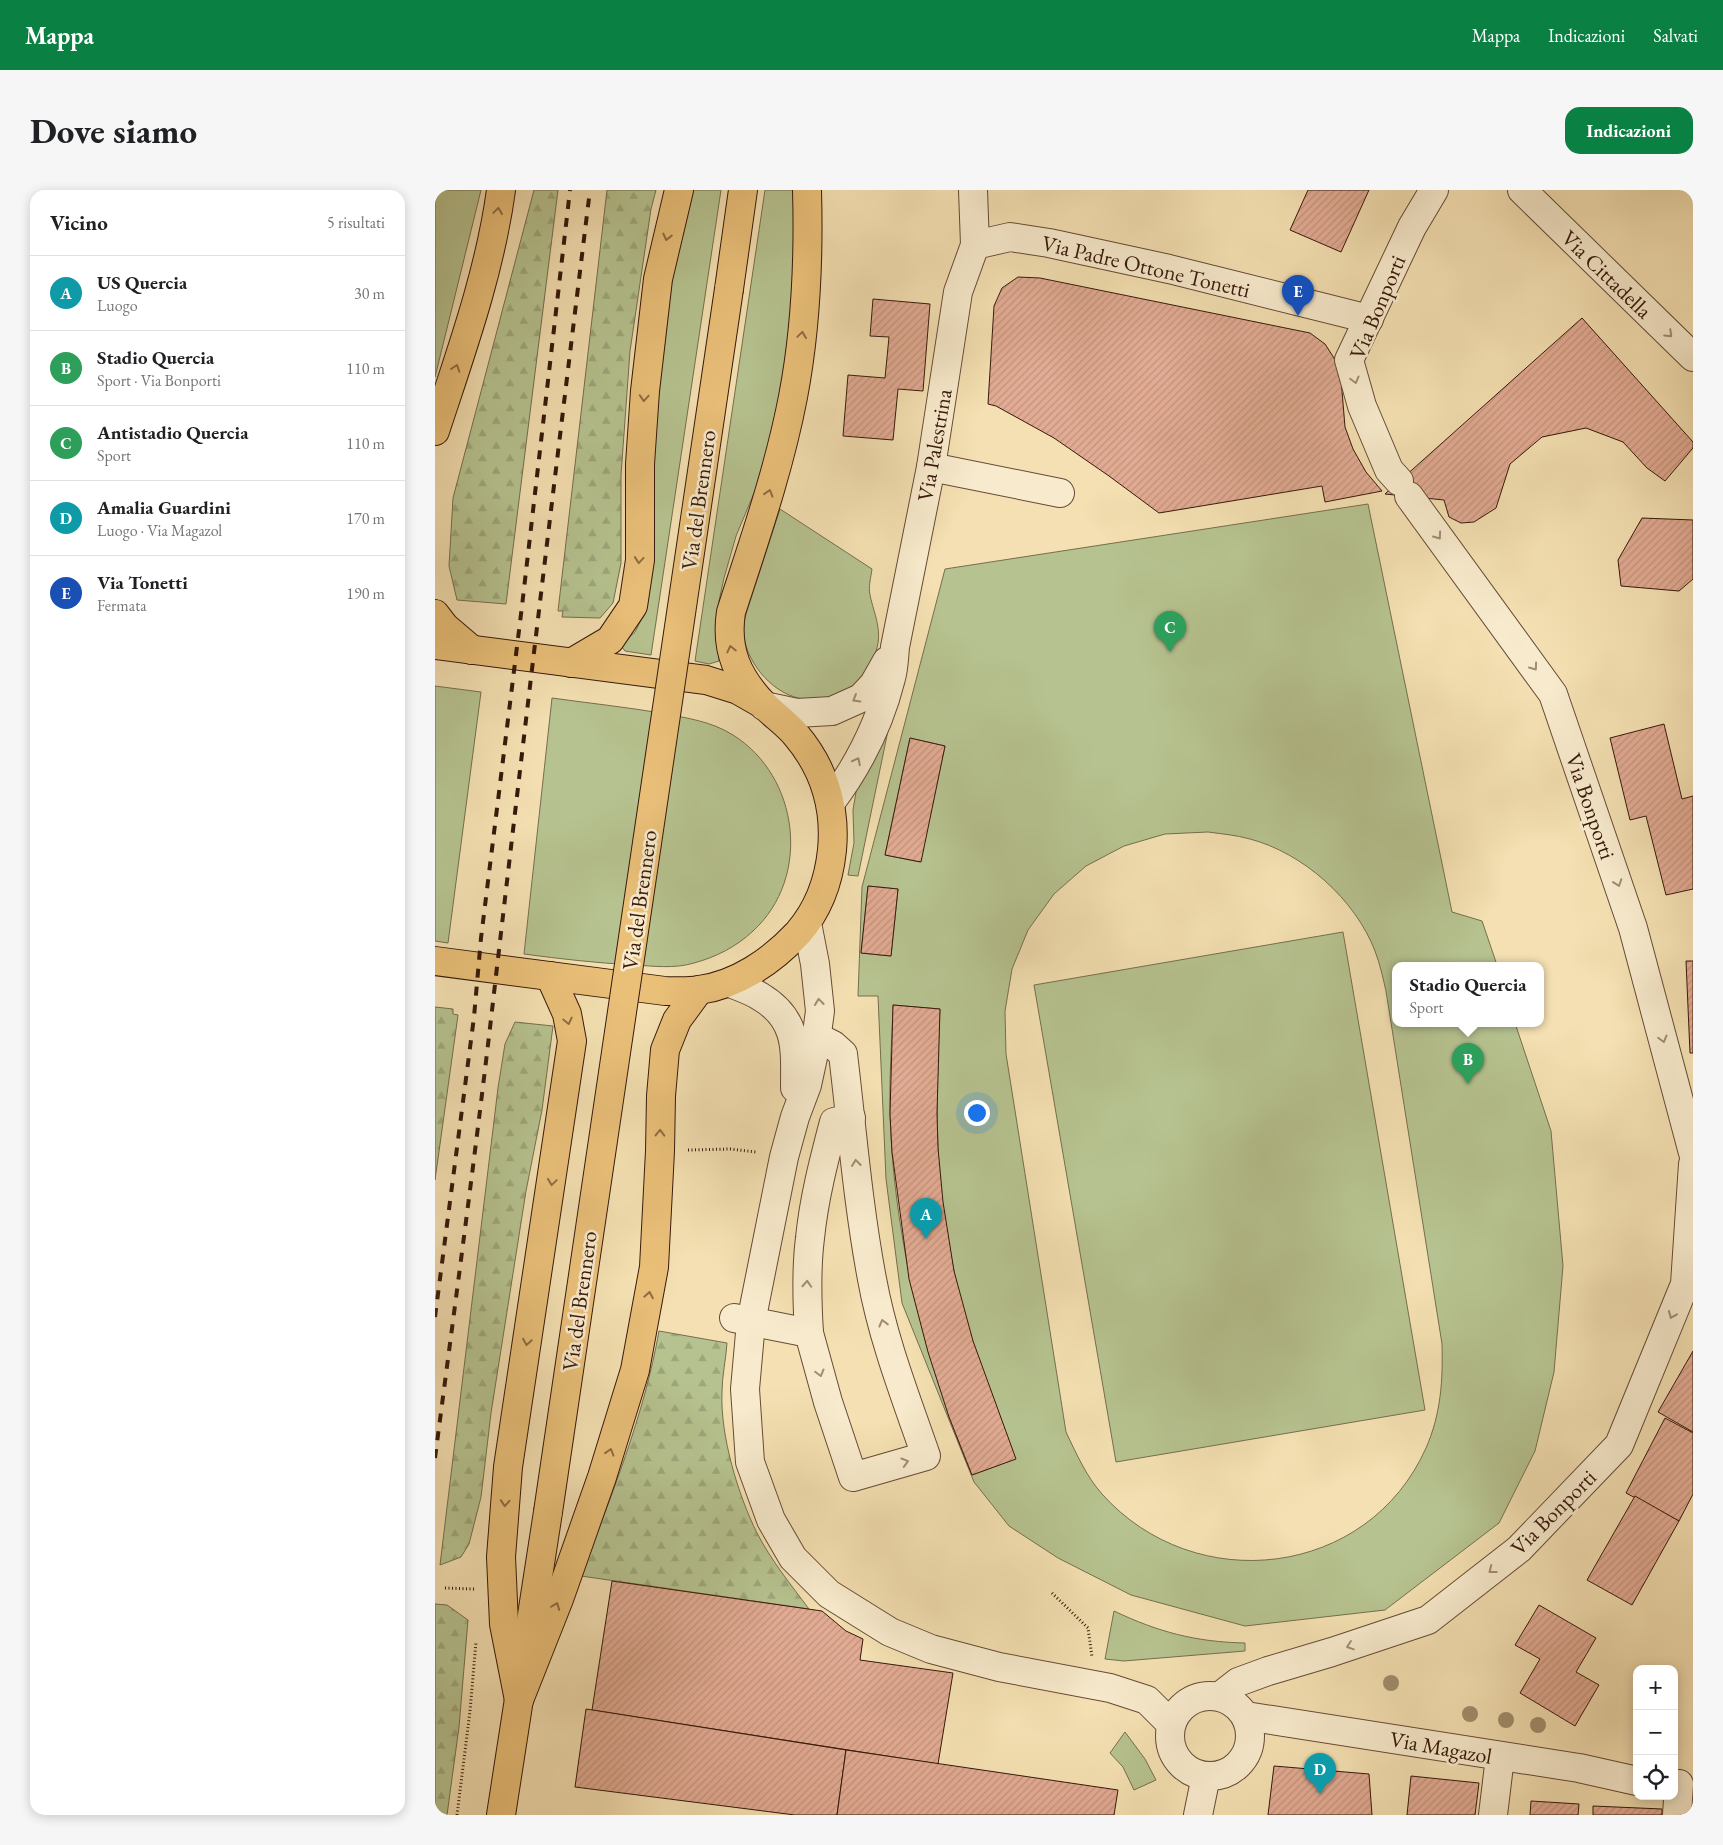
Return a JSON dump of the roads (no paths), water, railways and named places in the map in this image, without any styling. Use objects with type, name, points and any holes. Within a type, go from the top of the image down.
[{"type":"main road","points":[[435,430],[467,333],[497,223],[501,190]]},
{"type":"main road","points":[[571,663],[610,640],[633,606],[640,560],[640,464],[645,391],[658,279],[679,190]]},
{"type":"main road","name":"Via del Brennero","points":[[519,1700],[743,190]]},
{"type":"main road","points":[[435,961],[665,991],[699,990],[729,983],[758,967],[784,947],[807,923],[822,894],[830,865],[833,836],[831,802],[816,765],[806,750],[795,735],[764,706],[739,674],[730,650],[728,628],[731,612],[777,468],[793,397],[805,314],[809,258],[807,190]]},
{"type":"main road","points":[[435,614],[445,626],[472,650]]},
{"type":"main road","points":[[435,645],[706,680],[738,690],[764,706]]},
{"type":"main road","points":[[519,1700],[504,1624],[501,1557],[507,1476],[572,1041],[567,1014],[550,976]]},
{"type":"main road","points":[[501,1815],[519,1700],[559,1599],[595,1496],[635,1370],[654,1267],[661,1096],[665,1050],[677,1020],[699,990]]},
{"type":"street","points":[[973,190],[975,245]]},
{"type":"street","name":"Via Bonporti","points":[[1434,190],[1411,227],[1349,360],[1361,406],[1389,470],[1553,694],[1633,928],[1693,1153]]},
{"type":"street","name":"Via Cittadella","points":[[1522,190],[1693,357]]},
{"type":"street","name":"Via Padre Ottone Tonetti","points":[[975,245],[1011,238],[1049,243],[1169,269],[1369,318]]},
{"type":"street","name":"Via Palestrina","points":[[831,802],[846,782],[882,708],[892,676],[895,647],[931,467],[958,292],[975,245]]},
{"type":"street","points":[[931,467],[1060,493]]},
{"type":"street","name":"Via Palestrina","points":[[764,706],[797,712],[832,711],[839,708],[861,698],[874,684],[895,647]]},
{"type":"street","points":[[787,1115],[807,1085],[817,1037],[820,1011],[815,964],[807,923]]},
{"type":"street","points":[[729,983],[761,996],[776,1008],[790,1027],[794,1041],[784,1158],[742,1320],[750,1462],[771,1520],[793,1558],[829,1594],[890,1632],[931,1649],[999,1667],[1110,1688],[1147,1700],[1171,1724]]},
{"type":"street","points":[[817,1037],[833,1045],[843,1054],[851,1118],[861,1208],[872,1280],[891,1354],[926,1456],[853,1477],[828,1402],[809,1333],[807,1294],[810,1238],[818,1185],[834,1122],[851,1118]]},
{"type":"street","name":"Via Bonporti","points":[[1220,1696],[1238,1682],[1268,1671],[1428,1620],[1519,1549],[1619,1445],[1685,1284],[1693,1164]]},
{"type":"street","points":[[742,1320],[809,1333]]},
{"type":"street","points":[[1205,1696],[1220,1696],[1235,1703],[1245,1716],[1251,1732],[1249,1750],[1239,1766],[1224,1775],[1206,1776],[1189,1771],[1176,1759],[1170,1742],[1171,1724],[1178,1711],[1190,1701],[1205,1696]]},
{"type":"street","name":"Via Magazol","points":[[1245,1716],[1579,1768],[1633,1780]]},
{"type":"street","points":[[1493,1815],[1500,1757]]},
{"type":"street","points":[[1198,1815],[1206,1776]]},
{"type":"street","points":[[1677,1815],[1682,1786]]},
{"type":"railway","points":[[435,1317],[474,1017],[481,938],[570,190]]},
{"type":"railway","points":[[435,1458],[464,1238],[590,190]]},
{"type":"place","name":"Via Tonetti","points":[[1298,316]]},
{"type":"place","name":"Antistadio Quercia","points":[[1170,652]]},
{"type":"place","name":"Stadio Quercia","points":[[1468,1084]]},
{"type":"place","name":"US Quercia","points":[[926,1239]]},
{"type":"place","name":"Amalia Guardini","points":[[1320,1794]]}]
